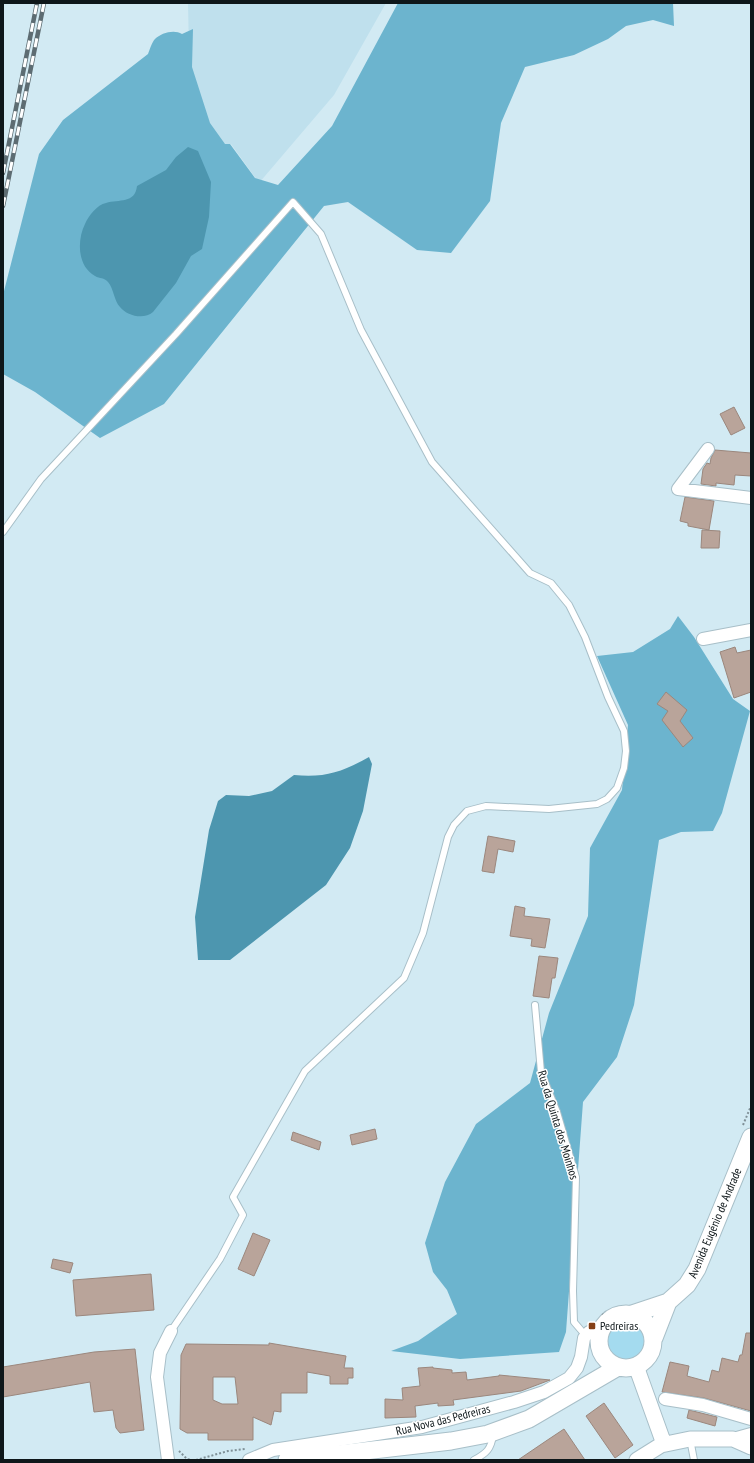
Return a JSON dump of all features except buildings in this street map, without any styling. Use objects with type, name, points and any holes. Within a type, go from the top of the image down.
[{"type":"main road","name":"Avenida Eugénio de Andrade","points":[[636,1366],[643,1363],[653,1348],[654,1338],[668,1302],[687,1286],[697,1269],[747,1132]]},
{"type":"main road","name":"Avenida Eugénio de Andrade","points":[[601,1322],[627,1310],[668,1302]]},
{"type":"main road","points":[[627,1310],[640,1317],[647,1323],[654,1338]]},
{"type":"main road","points":[[580,1390],[593,1372],[601,1351],[599,1335],[601,1322]]},
{"type":"main road","points":[[601,1351],[611,1364],[626,1368],[636,1366]]},
{"type":"main road","points":[[287,1460],[365,1456],[494,1432],[529,1419],[618,1367]]},
{"type":"street","points":[[708,449],[678,489],[751,498]]},
{"type":"street","points":[[703,639],[751,630]]},
{"type":"street","points":[[586,1336],[601,1322]]},
{"type":"street","points":[[168,1460],[157,1377],[160,1353],[171,1331]]},
{"type":"street","name":"Rua Nova das Pedreiras","points":[[250,1454],[422,1427],[514,1402],[544,1392],[568,1378],[578,1368],[586,1336]]},
{"type":"street","points":[[636,1366],[664,1444]]},
{"type":"street","points":[[665,1399],[703,1405],[751,1419]]},
{"type":"street","points":[[637,1460],[664,1444],[690,1439],[733,1439],[751,1434]]},
{"type":"street","points":[[733,1439],[751,1447]]},
{"type":"lane","points":[[3,532],[41,479],[176,334],[293,202],[321,234],[361,330],[432,462],[530,573],[551,583],[569,605],[585,637],[608,697],[624,731],[626,751],[624,768],[616,788],[607,799],[597,804],[549,809],[486,806],[467,811],[454,825],[448,837],[423,933],[404,978],[306,1071],[233,1197],[243,1215],[220,1259],[171,1331]]},
{"type":"lane","name":"Rua da Quinta dos Moinhos","points":[[535,1005],[542,1072],[557,1112],[576,1177],[577,1205],[573,1291],[574,1322],[586,1336]]},
{"type":"lane","points":[[474,1460],[487,1453],[490,1449],[494,1432]]},
{"type":"lane","points":[[690,1439],[694,1460]]},
{"type":"path","points":[[747,1132],[751,1106]]},
{"type":"path","points":[[601,1322],[616,1308],[627,1310]]},
{"type":"path","points":[[196,1460],[228,1451],[250,1454]]},
{"type":"shaded area","points":[[188,3],[386,3],[334,95],[259,183],[231,144],[221,144],[190,101]]},
{"type":"shaded area","points":[[398,3],[673,3],[674,26],[653,20],[626,26],[608,39],[574,55],[525,67],[501,123],[490,201],[451,253],[417,250],[348,202],[324,206],[164,404],[100,438],[35,392],[3,374],[3,295],[39,154],[63,120],[148,54],[155,39],[164,33],[175,32],[182,34],[193,29],[192,67],[210,123],[225,144],[230,144],[255,178],[278,185],[332,126]]},
{"type":"shaded area","points":[[188,147],[198,151],[211,182],[209,217],[202,249],[191,256],[176,283],[153,312],[145,316],[131,315],[123,310],[118,304],[108,282],[105,279],[95,276],[89,272],[85,266],[80,252],[82,230],[96,208],[106,203],[130,198],[136,192],[137,186],[166,170],[176,157]]},
{"type":"shaded area","points":[[678,616],[694,637],[733,699],[750,711],[722,813],[713,831],[681,832],[659,840],[634,1005],[617,1057],[583,1102],[566,1332],[559,1352],[460,1359],[391,1351],[418,1341],[457,1314],[447,1290],[433,1272],[425,1243],[445,1182],[476,1124],[530,1083],[549,1013],[588,916],[590,848],[622,790],[628,725],[597,656],[633,652],[670,629]]},
{"type":"shaded area","points":[[369,757],[372,764],[363,811],[350,848],[326,885],[230,960],[198,960],[195,917],[209,830],[218,801],[226,795],[249,796],[272,791],[294,775],[315,776],[333,773],[350,767]]},
{"type":"shaded area","points":[[626,1323],[639,1329],[645,1342],[639,1355],[626,1361],[613,1355],[607,1342],[613,1329]]},
{"type":"railway","points":[[3,173],[37,3]]},
{"type":"railway","points":[[3,206],[44,3]]},
{"type":"place","name":"Pedreiras","points":[[592,1326]]}]
